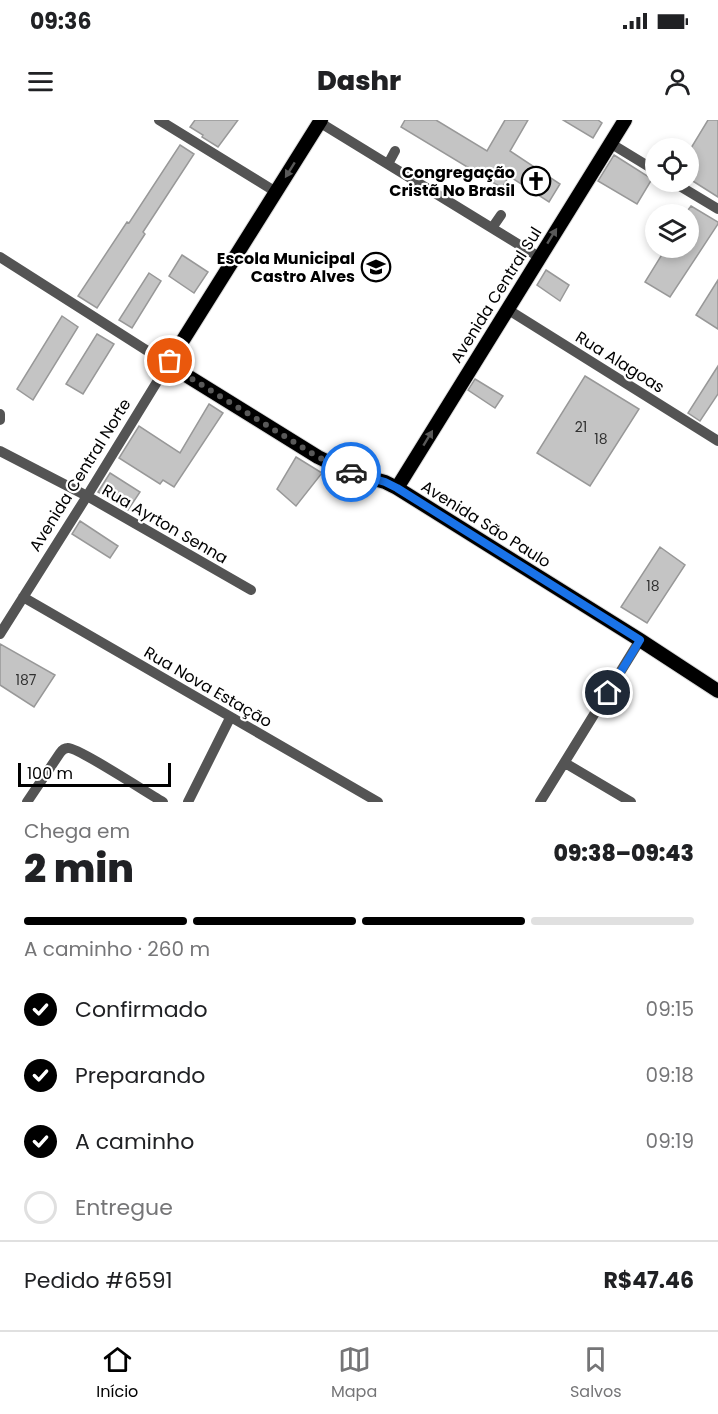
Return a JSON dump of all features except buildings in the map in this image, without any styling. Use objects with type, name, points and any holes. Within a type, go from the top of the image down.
[{"type":"main road","name":"Avenida Central Sul","points":[[397,488],[624,120]]},
{"type":"main road","name":"Avenida Central Norte","points":[[168,362],[320,121]]},
{"type":"main road","name":"Avenida São Paulo","points":[[168,362],[318,457],[342,469],[397,488],[718,691]]},
{"type":"street","points":[[159,120],[276,192]]},
{"type":"street","points":[[320,121],[539,257]]},
{"type":"street","points":[[610,143],[645,164]]},
{"type":"street","points":[[388,164],[395,151]]},
{"type":"street","points":[[690,192],[718,209]]},
{"type":"street","points":[[492,228],[501,214]]},
{"type":"street","points":[[0,252],[168,362]]},
{"type":"street","points":[[0,257],[168,362]]},
{"type":"street","name":"Rua Alagoas","points":[[507,309],[718,441]]},
{"type":"street","name":"Avenida Central Norte","points":[[0,634],[168,362]]},
{"type":"street","points":[[0,414],[0,420]]},
{"type":"street","name":"Rua Ayrton Senna","points":[[0,451],[84,495],[250,590]]},
{"type":"street","points":[[0,623],[84,495]]},
{"type":"street","name":"Rua Nova Estação","points":[[23,597],[378,802]]},
{"type":"street","points":[[540,802],[640,640]]},
{"type":"street","points":[[188,802],[230,718]]},
{"type":"street","points":[[27,802],[65,748],[75,749],[163,802]]},
{"type":"street","points":[[565,763],[632,802]]},
{"type":"way so far","points":[[170,361],[168,364],[318,457],[351,472]]},
{"type":"place","name":"Congregação Cristã No Brasil","points":[[536,181]]},
{"type":"place","name":"Escola Municipal Castro Alves","points":[[376,267]]},
{"type":"route","points":[[351,472],[397,488],[640,640],[608,693]]}]
